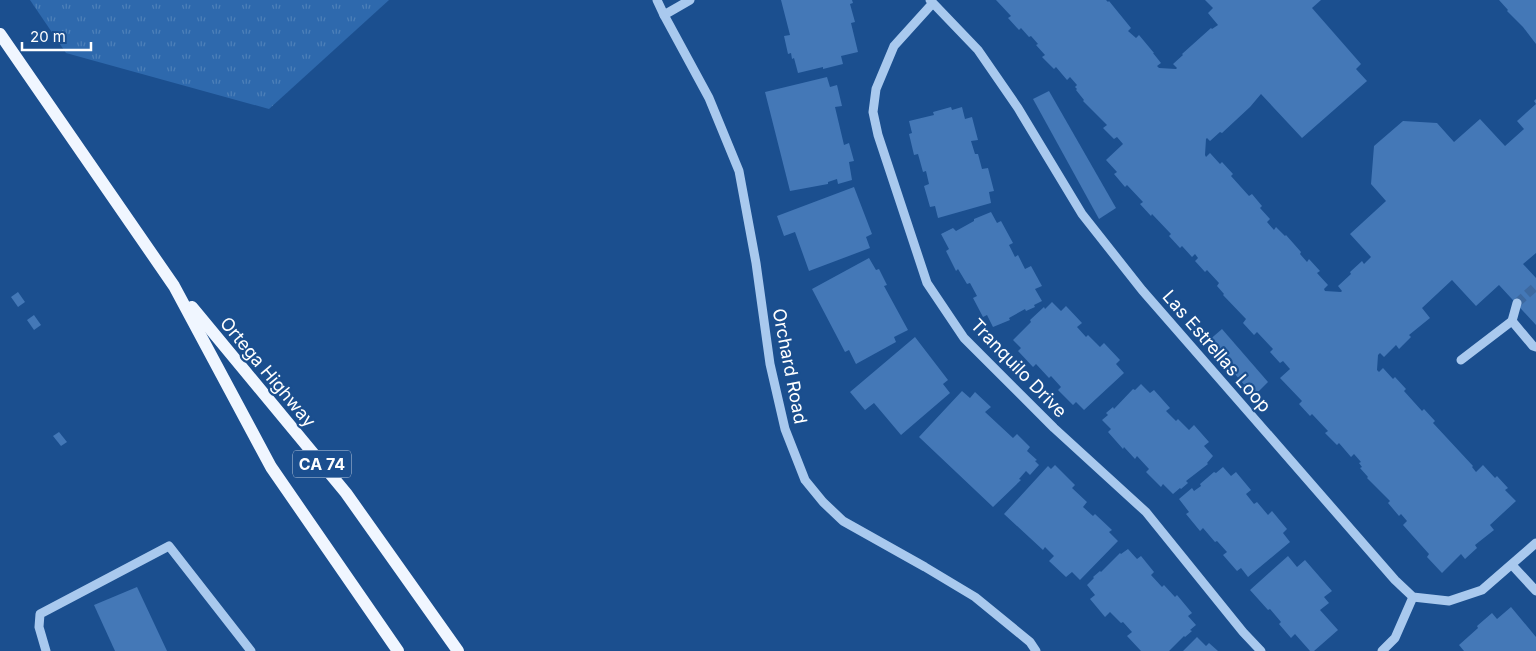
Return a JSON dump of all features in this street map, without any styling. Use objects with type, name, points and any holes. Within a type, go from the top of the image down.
[{"type":"main road","name":"Ortega Highway","points":[[0,34],[174,286],[346,493],[458,651]]},
{"type":"main road","name":"Ortega Highway","points":[[174,286],[271,467],[398,651]]},
{"type":"street","name":"Orchard Road","points":[[657,0],[709,98],[739,171],[756,263],[770,364],[785,429],[805,480],[823,502],[843,521],[975,597],[1030,642],[1036,651]]},
{"type":"street","points":[[664,14],[690,0]]},
{"type":"street","name":"Las Estrellas Loop","points":[[931,2],[978,50],[1018,108],[1082,214],[1142,290],[1388,572],[1412,597]]},
{"type":"street","name":"Tranquilo Drive","points":[[931,2],[894,46],[876,89],[873,112],[878,135],[928,283],[964,338],[1054,428],[1146,512],[1243,632],[1261,651]]},
{"type":"street","points":[[1461,360],[1512,321],[1517,303]]},
{"type":"street","points":[[1512,321],[1533,346],[1536,346]]},
{"type":"street","points":[[1382,651],[1396,638],[1412,597],[1449,600],[1482,590],[1536,544]]},
{"type":"street","points":[[46,651],[39,627],[40,614],[169,546],[251,651]]},
{"type":"street","points":[[1512,565],[1536,591]]},
{"type":"green space","points":[[30,0],[389,0],[269,109],[66,53]]},
{"type":"building","points":[[781,0],[852,0],[853,3],[850,4],[855,22],[851,23],[858,52],[841,56],[843,64],[798,73],[794,58],[792,59],[791,53],[788,54],[784,36],[790,35]]},
{"type":"building","points":[[996,0],[1109,1],[1131,28],[1128,31],[1136,38],[1139,35],[1154,53],[1161,63],[1157,66],[1159,68],[1176,69],[1173,64],[1182,54],[1211,28],[1218,25],[1208,13],[1213,8],[1205,0],[1321,0],[1312,8],[1361,64],[1356,69],[1367,81],[1302,138],[1261,94],[1222,133],[1220,132],[1210,141],[1206,139],[1205,155],[1206,157],[1210,153],[1220,164],[1222,162],[1233,174],[1231,176],[1249,196],[1252,194],[1262,206],[1260,208],[1270,219],[1267,222],[1274,230],[1276,227],[1286,235],[1307,262],[1309,259],[1320,271],[1317,273],[1328,285],[1324,289],[1325,291],[1341,292],[1338,286],[1351,274],[1350,272],[1362,261],[1364,264],[1371,257],[1350,234],[1386,201],[1371,184],[1374,146],[1403,121],[1437,123],[1454,142],[1480,119],[1505,146],[1524,129],[1517,121],[1536,104],[1536,253],[1523,264],[1536,278],[1536,325],[1499,285],[1476,306],[1452,280],[1422,308],[1430,318],[1409,335],[1411,337],[1399,349],[1396,345],[1384,357],[1380,353],[1378,355],[1377,370],[1379,372],[1383,368],[1393,379],[1395,377],[1406,389],[1404,391],[1422,411],[1424,409],[1435,421],[1433,423],[1473,466],[1476,472],[1483,465],[1508,488],[1505,490],[1516,501],[1490,525],[1494,530],[1475,545],[1477,548],[1465,559],[1461,554],[1442,573],[1427,557],[1429,554],[1403,525],[1407,521],[1401,514],[1399,516],[1388,503],[1390,501],[1367,478],[1360,468],[1362,467],[1359,463],[1361,462],[1354,454],[1351,457],[1339,443],[1337,445],[1325,433],[1328,431],[1312,414],[1310,416],[1299,404],[1302,401],[1280,378],[1290,369],[1283,361],[1280,363],[1270,352],[1273,349],[1257,332],[1254,335],[1243,323],[1246,319],[1223,295],[1217,286],[1219,283],[1195,261],[1198,258],[1195,254],[1192,257],[1182,246],[1180,248],[1169,236],[1171,234],[1140,204],[1143,202],[1127,185],[1125,187],[1114,174],[1117,172],[1106,160],[1123,144],[1117,137],[1114,139],[1103,128],[1107,125],[1083,101],[1076,90],[1075,87],[1077,85],[1070,77],[1067,80],[1056,67],[1054,69],[1042,57],[1045,55],[1036,45],[1038,44],[1021,28],[1019,30],[1008,18],[1011,16]]},
{"type":"building","points":[[1499,0],[1536,0],[1536,44],[1523,27]]},
{"type":"building","points":[[827,77],[830,87],[837,85],[842,106],[835,107],[844,145],[849,143],[854,161],[849,162],[852,180],[838,184],[837,179],[828,182],[828,184],[790,191],[765,92]]},
{"type":"building","points":[[1049,91],[1116,208],[1099,219],[1033,99]]},
{"type":"building","points":[[951,107],[952,110],[962,107],[965,119],[972,117],[978,140],[971,141],[975,154],[978,154],[982,169],[988,168],[994,191],[989,192],[991,203],[938,218],[935,206],[930,207],[924,186],[929,184],[926,171],[923,172],[918,154],[914,155],[909,134],[912,133],[909,121],[934,115],[933,112]]},
{"type":"building","points":[[854,187],[872,234],[866,237],[870,248],[809,271],[795,232],[784,236],[777,216]]},
{"type":"building","points":[[991,212],[997,223],[1001,221],[1013,243],[1009,245],[1015,257],[1018,255],[1025,269],[1031,266],[1042,286],[1035,289],[1042,301],[1034,305],[1035,307],[1026,311],[1025,309],[1009,318],[1010,320],[993,327],[987,315],[983,317],[973,298],[977,296],[970,283],[967,284],[958,269],[956,271],[946,251],[949,249],[941,234],[953,228],[956,231],[974,221],[974,219]]},
{"type":"building","points":[[869,258],[876,270],[879,269],[887,285],[884,286],[908,330],[894,337],[896,342],[856,364],[849,350],[845,352],[812,289]]},
{"type":"building","points":[[18,292],[25,302],[18,307],[11,297]]},
{"type":"building","points":[[1052,302],[1061,311],[1066,306],[1082,323],[1077,327],[1086,337],[1088,335],[1100,347],[1104,343],[1120,360],[1116,364],[1124,373],[1084,410],[1076,402],[1073,405],[1058,390],[1061,387],[1051,376],[1049,378],[1036,364],[1033,367],[1018,351],[1021,348],[1013,340],[1031,322],[1030,320]]},
{"type":"building","points":[[34,315],[41,325],[34,330],[27,320]]},
{"type":"building","points":[[1222,329],[1268,382],[1254,396],[1207,342]]},
{"type":"building","points":[[915,337],[948,380],[943,384],[950,393],[901,435],[874,403],[865,410],[850,392]]},
{"type":"building","points":[[1141,384],[1150,393],[1154,390],[1170,408],[1166,411],[1176,421],[1178,419],[1189,430],[1194,425],[1209,442],[1204,446],[1213,456],[1208,464],[1173,494],[1163,484],[1161,487],[1146,472],[1149,469],[1137,456],[1135,459],[1124,447],[1123,449],[1108,432],[1111,429],[1102,420],[1108,415],[1106,413],[1113,407],[1114,409],[1133,389],[1135,390]]},
{"type":"building","points":[[962,391],[970,398],[975,392],[991,407],[985,412],[1013,438],[1017,434],[1030,447],[1027,451],[1037,460],[1035,461],[1039,465],[1030,475],[1026,471],[1019,479],[1021,480],[993,507],[919,437]]},
{"type":"building","points":[[59,432],[67,442],[61,446],[53,436]]},
{"type":"building","points":[[1055,465],[1075,485],[1072,488],[1087,502],[1083,507],[1093,516],[1095,514],[1112,530],[1109,532],[1118,541],[1080,580],[1072,572],[1066,577],[1049,561],[1054,556],[1045,547],[1043,550],[1004,514],[1048,466],[1051,469]]},
{"type":"building","points":[[1223,467],[1231,476],[1236,472],[1251,490],[1246,494],[1254,504],[1257,502],[1268,515],[1272,511],[1287,529],[1283,533],[1290,542],[1248,577],[1241,568],[1237,571],[1223,555],[1227,552],[1217,541],[1215,542],[1203,528],[1200,531],[1186,514],[1189,512],[1179,499],[1192,488],[1194,491],[1201,486],[1200,484]]},
{"type":"building","points":[[1128,549],[1137,559],[1141,556],[1154,572],[1151,575],[1175,597],[1177,595],[1192,613],[1188,616],[1196,625],[1190,630],[1192,631],[1169,651],[1141,651],[1127,636],[1132,632],[1123,622],[1121,623],[1110,612],[1105,617],[1090,599],[1095,595],[1087,585],[1093,577],[1101,572],[1120,553]]},
{"type":"building","points":[[1288,556],[1297,567],[1305,560],[1332,591],[1324,597],[1329,603],[1320,610],[1338,630],[1314,651],[1310,651],[1295,634],[1291,638],[1279,624],[1281,622],[1270,609],[1268,610],[1250,590]]},
{"type":"building","points":[[137,587],[167,651],[115,651],[94,605]]},
{"type":"building","points":[[1511,607],[1536,637],[1536,651],[1464,651],[1459,645],[1492,613],[1497,619]]},
{"type":"building","points":[[1197,637],[1206,646],[1209,643],[1218,651],[1183,651]]},
{"type":"tunnel","points":[[1517,303],[1536,286]]}]
